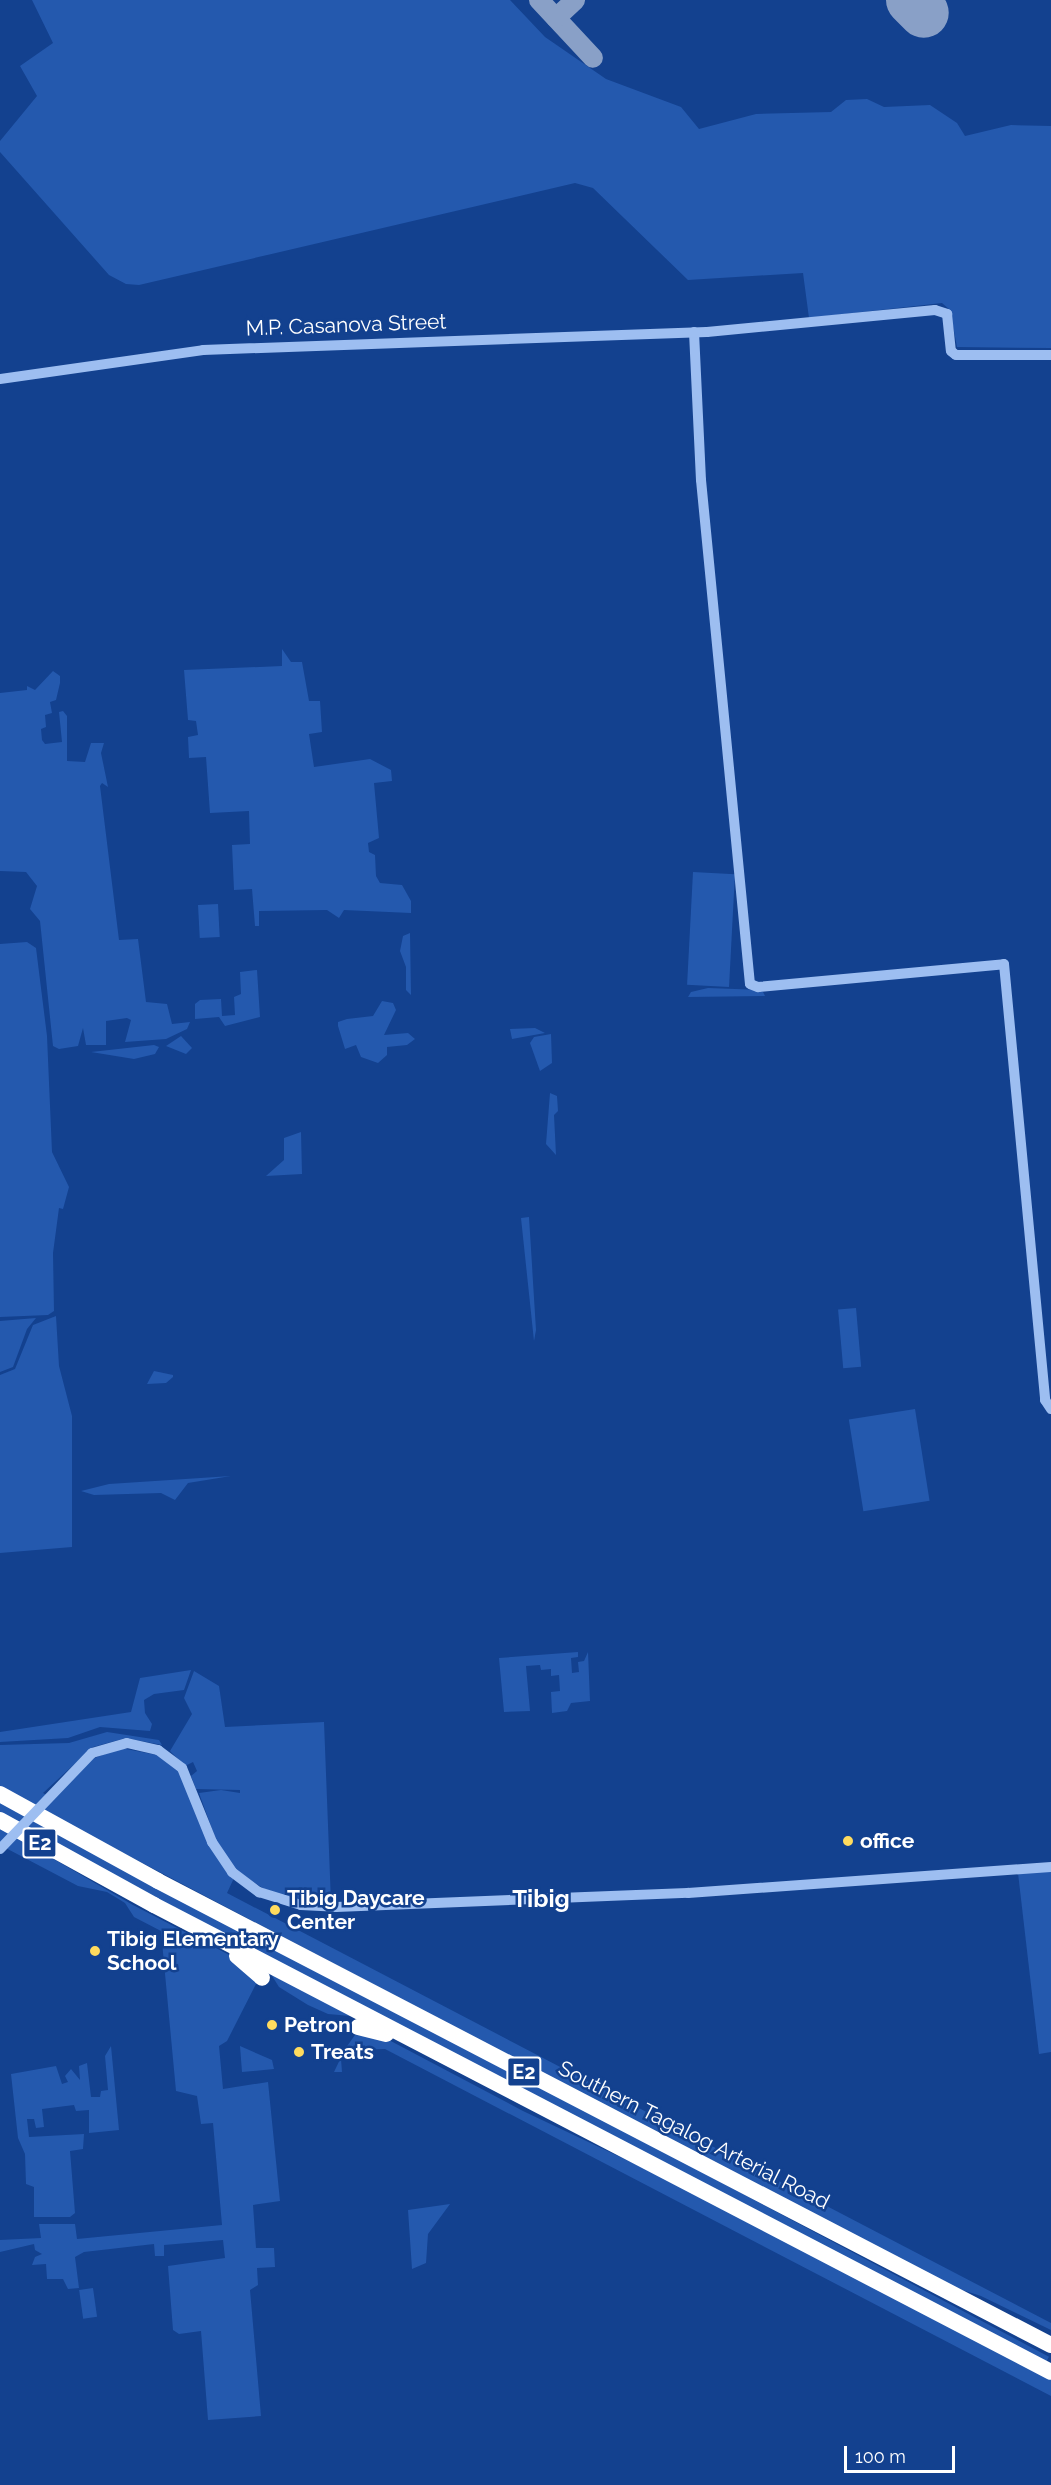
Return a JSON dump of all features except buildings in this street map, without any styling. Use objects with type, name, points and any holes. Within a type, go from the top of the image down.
[{"type":"highway","name":"Southern Tagalog Arterial Road","points":[[0,1794],[158,1881],[1051,2345]]},
{"type":"highway","name":"E2","points":[[0,1820],[81,1865],[600,2138],[1051,2372]]},
{"type":"highway","points":[[81,1865],[123,1895],[228,1950],[262,1978]]},
{"type":"highway","points":[[357,2027],[408,2044],[518,2101],[600,2138]]},
{"type":"street","name":"M.P. Casanova Street","points":[[0,379],[226,348],[694,332],[935,310],[946,314],[951,351],[956,356],[1051,355]]},
{"type":"street","points":[[694,332],[702,491],[750,984],[764,986],[1004,964],[1045,1400],[1051,1409]]},
{"type":"street","points":[[0,1849],[92,1753],[122,1744],[158,1750],[182,1768],[212,1842],[232,1872],[259,1892],[301,1905],[336,1907],[688,1893],[1051,1867]]},
{"type":"shaded area","points":[[32,0],[510,0],[545,37],[606,79],[681,107],[699,129],[756,114],[831,112],[846,100],[867,99],[884,107],[930,105],[957,123],[965,136],[1011,125],[1051,126],[1051,348],[957,347],[950,310],[942,303],[809,318],[803,273],[688,280],[593,188],[575,183],[139,285],[126,284],[109,275],[0,152],[0,141],[37,96],[20,66],[53,43]]},
{"type":"shaded area","points":[[282,649],[291,662],[302,662],[309,701],[320,701],[322,732],[309,734],[314,767],[370,759],[391,770],[392,781],[374,783],[379,838],[368,843],[369,852],[375,855],[376,876],[380,883],[402,885],[411,901],[411,913],[344,910],[339,918],[327,910],[259,911],[259,926],[255,926],[252,889],[234,890],[232,845],[250,844],[249,811],[210,813],[206,757],[189,758],[188,737],[198,735],[196,721],[188,720],[184,670],[282,666]]},
{"type":"shaded area","points":[[53,671],[60,676],[60,683],[56,700],[50,702],[52,713],[45,715],[46,727],[41,729],[42,740],[45,744],[62,742],[59,712],[63,711],[67,716],[67,761],[85,762],[91,743],[104,743],[101,753],[108,787],[102,783],[100,786],[119,940],[138,939],[146,1002],[167,1004],[172,1024],[190,1022],[187,1029],[166,1039],[125,1042],[131,1020],[127,1018],[106,1021],[106,1045],[86,1045],[83,1028],[78,1046],[59,1049],[53,1046],[40,921],[30,909],[37,886],[26,872],[0,871],[0,693],[27,690],[27,686],[35,690]]},
{"type":"shaded area","points":[[693,872],[735,874],[729,987],[687,985]]},
{"type":"shaded area","points":[[218,904],[220,937],[200,938],[198,905]]},
{"type":"shaded area","points":[[410,933],[411,995],[406,990],[406,967],[400,951],[403,936]]},
{"type":"shaded area","points":[[27,942],[36,948],[47,1036],[52,1152],[69,1187],[63,1209],[59,1208],[53,1253],[54,1311],[48,1315],[0,1317],[0,944]]},
{"type":"shaded area","points":[[257,970],[260,1017],[225,1026],[219,1017],[195,1019],[195,1004],[200,1000],[221,999],[222,1016],[235,1015],[234,997],[241,994],[240,972]]},
{"type":"shaded area","points":[[708,988],[762,990],[765,996],[688,997],[691,992]]},
{"type":"shaded area","points":[[382,1001],[393,1003],[396,1010],[384,1035],[408,1033],[415,1039],[407,1045],[387,1047],[387,1055],[378,1063],[361,1057],[356,1045],[345,1049],[338,1022],[373,1016]]},
{"type":"shaded area","points":[[535,1028],[545,1033],[512,1039],[510,1029]]},
{"type":"shaded area","points":[[551,1034],[552,1063],[540,1071],[530,1043],[534,1037]]},
{"type":"shaded area","points":[[181,1036],[192,1048],[186,1054],[166,1046]]},
{"type":"shaded area","points":[[154,1045],[159,1047],[155,1054],[134,1059],[91,1052]]},
{"type":"shaded area","points":[[550,1093],[557,1096],[558,1111],[554,1115],[556,1155],[546,1144]]},
{"type":"shaded area","points":[[301,1132],[302,1174],[266,1176],[284,1160],[284,1138]]},
{"type":"shaded area","points":[[529,1217],[536,1330],[534,1341],[521,1218]]},
{"type":"shaded area","points":[[856,1308],[861,1367],[843,1368],[838,1310]]},
{"type":"shaded area","points":[[56,1316],[59,1366],[72,1416],[72,1547],[0,1553],[0,1375],[15,1369],[33,1325]]},
{"type":"shaded area","points":[[36,1318],[27,1329],[13,1367],[0,1372],[0,1321]]},
{"type":"shaded area","points":[[154,1371],[173,1375],[173,1377],[166,1383],[147,1384]]},
{"type":"shaded area","points":[[915,1409],[930,1501],[863,1511],[849,1419]]},
{"type":"shaded area","points":[[231,1476],[188,1483],[175,1500],[161,1493],[94,1495],[81,1491],[109,1484]]},
{"type":"shaded area","points":[[578,1652],[578,1657],[571,1658],[572,1673],[579,1672],[578,1662],[584,1661],[588,1652],[590,1701],[571,1703],[567,1711],[552,1713],[551,1692],[560,1691],[559,1675],[551,1676],[551,1669],[541,1670],[540,1665],[526,1666],[530,1711],[504,1712],[499,1658]]},
{"type":"shaded area","points":[[191,1670],[184,1690],[154,1694],[144,1700],[145,1713],[152,1724],[150,1731],[100,1727],[68,1738],[0,1742],[0,1732],[131,1712],[140,1678]]},
{"type":"shaded area","points":[[194,1671],[219,1686],[225,1727],[324,1722],[331,1902],[297,1900],[264,1889],[236,1870],[219,1848],[199,1793],[221,1790],[240,1793],[240,1790],[196,1789],[191,1776],[197,1771],[193,1762],[185,1766],[170,1751],[192,1714],[184,1698]]},
{"type":"shaded area","points":[[107,1732],[159,1740],[162,1745],[126,1738],[93,1747],[43,1793],[54,1799],[92,1759],[121,1748],[157,1755],[176,1767],[234,1878],[227,1893],[1051,2323],[1051,2330],[981,2296],[943,2284],[0,1788],[0,1745],[69,1743]]},
{"type":"shaded area","points":[[0,1799],[1049,2357],[1041,2372],[0,1818]]},
{"type":"shaded area","points":[[0,1828],[133,1905],[239,1960],[257,1982],[227,2041],[219,2046],[223,2089],[268,2082],[280,2201],[253,2205],[256,2248],[274,2248],[275,2267],[257,2268],[258,2285],[250,2290],[261,2416],[208,2420],[201,2331],[179,2334],[173,2330],[168,2266],[225,2258],[223,2240],[164,2245],[164,2256],[155,2256],[154,2244],[84,2252],[75,2257],[79,2288],[68,2289],[63,2279],[47,2279],[46,2264],[32,2265],[35,2257],[42,2254],[35,2250],[34,2244],[0,2252],[0,2240],[41,2238],[39,2224],[75,2224],[77,2239],[222,2225],[213,2123],[201,2124],[197,2096],[176,2091],[161,1931],[134,1917],[125,1903],[107,1892],[78,1886],[0,1845]]},
{"type":"shaded area","points":[[1051,1870],[1051,2052],[1039,2054],[1018,1873]]},
{"type":"shaded area","points":[[269,1971],[350,2016],[328,2014],[308,2005],[279,1987]]},
{"type":"shaded area","points":[[355,2035],[387,2039],[523,2111],[675,2183],[1051,2379],[1051,2396],[385,2049],[347,2050],[347,2058],[341,2059],[342,2072],[334,2072],[345,2049]]},
{"type":"shaded area","points":[[111,2046],[119,2130],[89,2133],[89,2110],[76,2111],[74,2105],[42,2109],[44,2127],[36,2128],[34,2119],[27,2119],[29,2137],[84,2134],[83,2149],[70,2151],[75,2213],[70,2217],[34,2217],[34,2187],[26,2184],[25,2154],[18,2138],[11,2074],[56,2066],[62,2084],[68,2082],[65,2076],[71,2069],[80,2080],[79,2066],[87,2063],[91,2097],[100,2097],[101,2091],[108,2090],[105,2056]]},
{"type":"shaded area","points":[[240,2046],[272,2060],[274,2069],[242,2072]]},
{"type":"shaded area","points":[[450,2204],[428,2234],[426,2263],[412,2269],[408,2210]]},
{"type":"shaded area","points":[[93,2288],[97,2317],[83,2319],[79,2290]]},
{"type":"taxiway","points":[[539,0],[593,58]]},
{"type":"taxiway","points":[[556,18],[575,0]]},
{"type":"runway","points":[[911,0],[924,13]]},
{"type":"place","name":"office","points":[[848,1841]]},
{"type":"place","name":"Tibig Daycare Center","points":[[275,1910]]},
{"type":"place","name":"Tibig Elementary School","points":[[95,1951]]},
{"type":"place","name":"Petron","points":[[272,2025]]},
{"type":"place","name":"Treats","points":[[299,2052]]},
{"type":"district","name":"Tibig","points":[[541,1899]]}]
